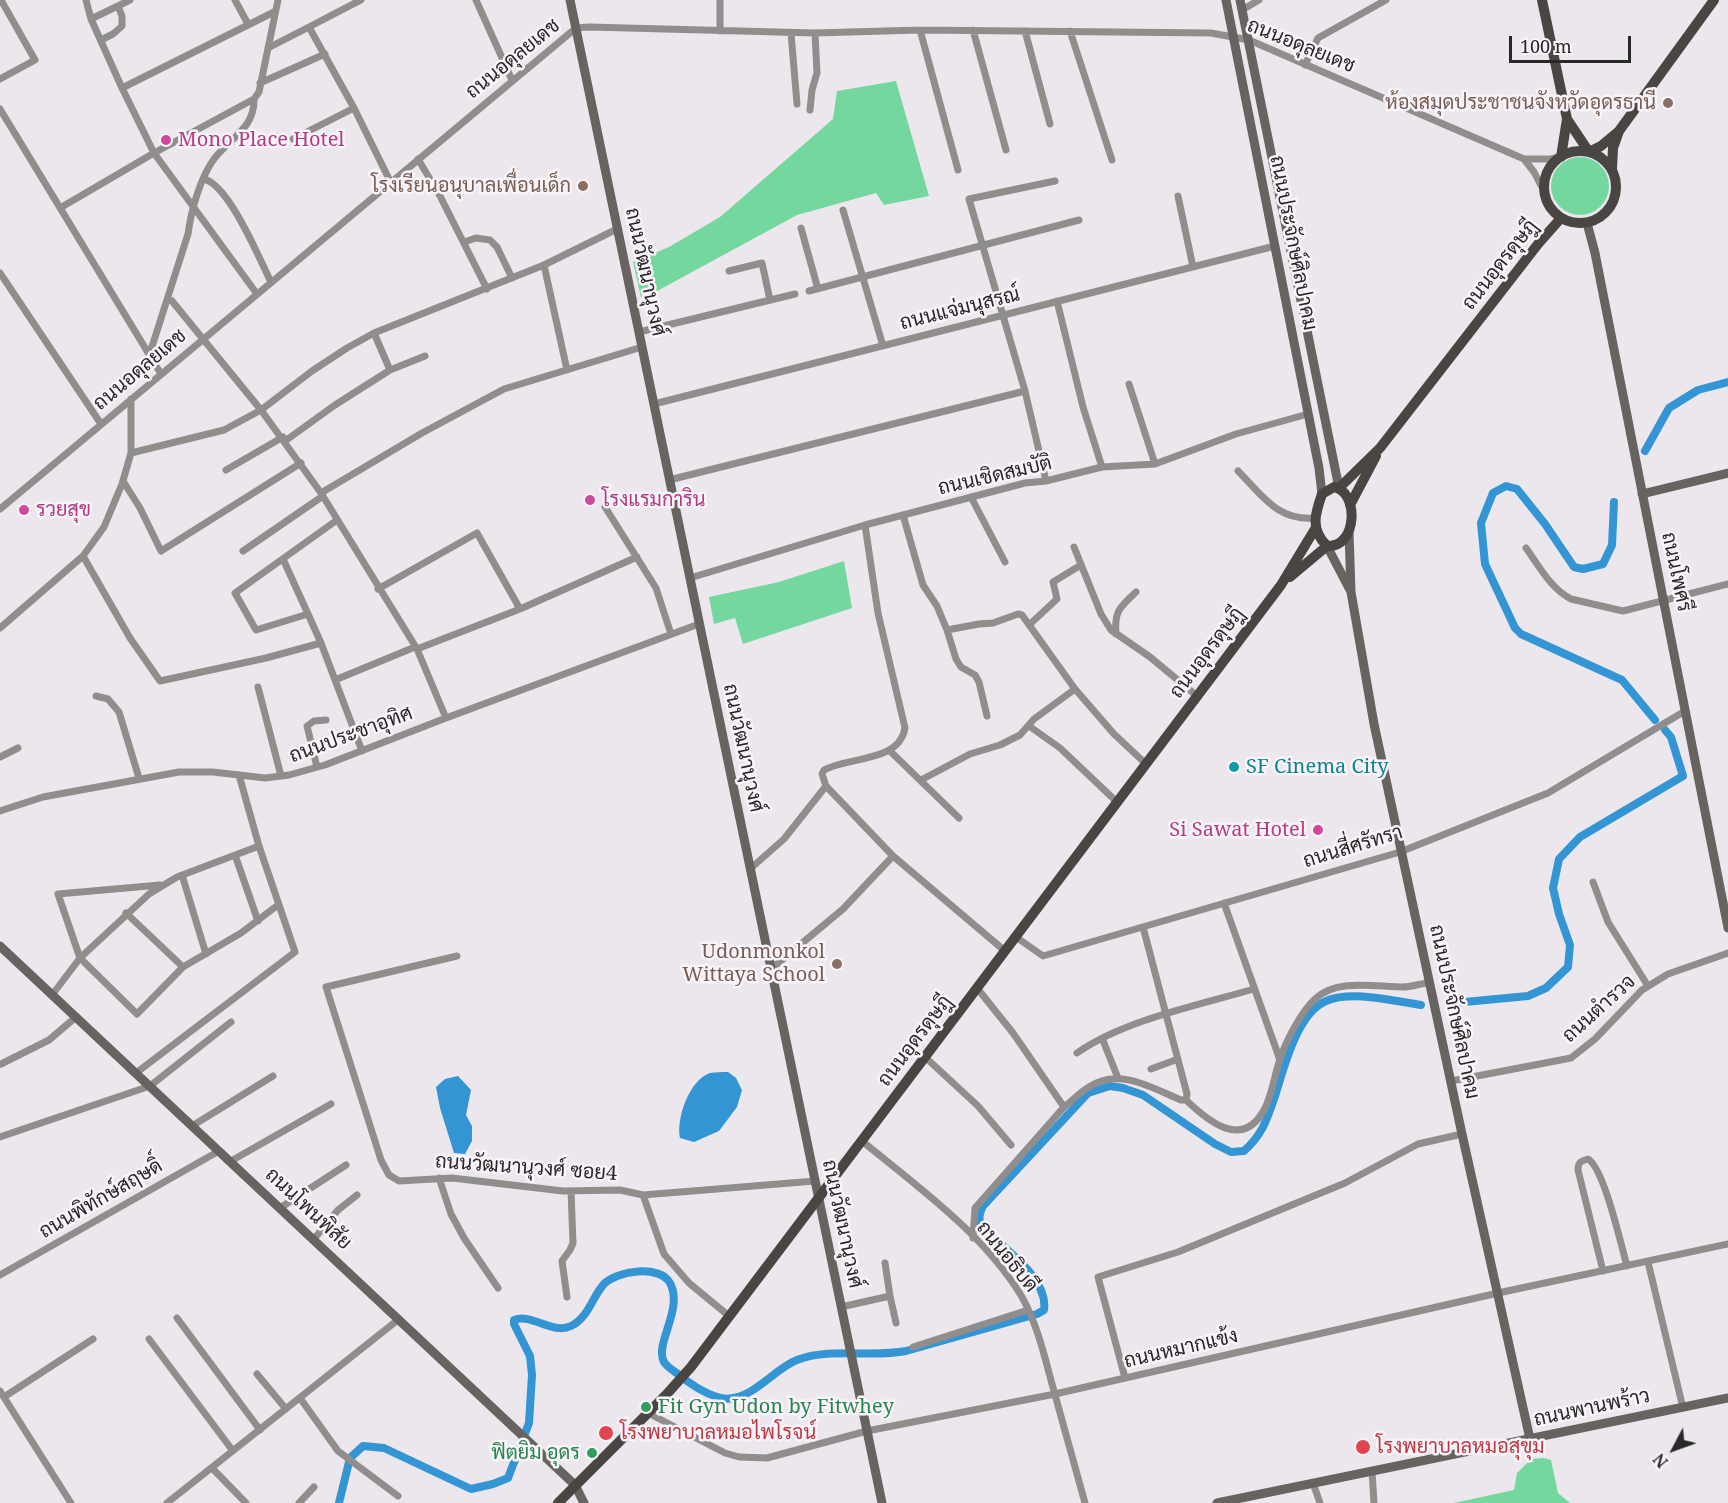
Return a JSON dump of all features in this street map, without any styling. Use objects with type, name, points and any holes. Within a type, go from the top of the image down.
[{"type":"main road","points":[[1542,0],[1567,119],[1561,157]]},
{"type":"main road","points":[[1589,152],[1601,146],[1619,131],[1714,0]]},
{"type":"main road","points":[[1567,119],[1589,152]]},
{"type":"main road","points":[[1612,169],[1599,156],[1589,152],[1572,152],[1561,157],[1548,171],[1545,178],[1545,193],[1550,207],[1561,218],[1576,224],[1601,218],[1612,206],[1617,190],[1617,182],[1612,169],[1613,148],[1619,131]]},
{"type":"main road","name":"ถนนอุดรดุษฎี","points":[[1339,488],[1380,448],[1538,244],[1561,218]]},
{"type":"main road","name":"ถนนอุดรดุษฎี","points":[[1350,505],[1380,448]]},
{"type":"main road","points":[[1330,488],[1339,488],[1347,496],[1350,505],[1349,532],[1342,543],[1334,547],[1327,546],[1320,540],[1315,523],[1322,494],[1330,488]]},
{"type":"main road","name":"ถนนอุดรดุษฎี","points":[[558,1503],[691,1367],[1281,585],[1315,523]]},
{"type":"main road","name":"ถนนอุดรดุษฎี","points":[[1281,585],[1327,546]]},
{"type":"street","points":[[0,79],[35,60],[1,0]]},
{"type":"street","points":[[86,0],[122,88],[154,153],[257,294]]},
{"type":"street","points":[[92,19],[130,0]]},
{"type":"street","points":[[236,0],[248,24]]},
{"type":"street","points":[[60,208],[154,153],[254,99],[259,92],[278,0]]},
{"type":"street","points":[[268,48],[361,0]]},
{"type":"street","points":[[476,0],[512,80]]},
{"type":"street","name":"ถนนวัฒนานุวงศ์","points":[[570,0],[882,1503]]},
{"type":"street","points":[[720,0],[720,31]]},
{"type":"street","name":"ถนนประจักษ์ศิลปาคม","points":[[1226,0],[1322,494]]},
{"type":"street","points":[[1228,13],[1241,5],[1259,0]]},
{"type":"street","points":[[1305,65],[1318,38],[1386,0]]},
{"type":"street","name":"ถนนประจักษ์ศิลปาคม","points":[[1241,5],[1339,488]]},
{"type":"street","points":[[101,40],[122,26],[122,16],[118,6]]},
{"type":"street","points":[[122,88],[274,12]]},
{"type":"street","points":[[309,27],[354,108],[391,183]]},
{"type":"street","name":"ถนนอดุลยเดช","points":[[0,509],[576,28],[791,33],[920,30],[1070,31],[1211,33],[1234,36],[1249,40],[1524,159],[1561,157]]},
{"type":"street","points":[[920,30],[958,170]]},
{"type":"street","points":[[973,30],[1006,150]]},
{"type":"street","points":[[1025,31],[1050,124]]},
{"type":"street","points":[[1070,31],[1112,160]]},
{"type":"street","points":[[791,33],[797,104]]},
{"type":"street","points":[[810,110],[817,73],[815,33]]},
{"type":"street","points":[[260,83],[325,54]]},
{"type":"street","points":[[149,356],[188,234],[193,207],[204,179],[213,160],[249,124],[253,115],[254,99]]},
{"type":"street","points":[[293,139],[354,108]]},
{"type":"street","points":[[0,109],[161,374]]},
{"type":"street","points":[[418,159],[487,288]]},
{"type":"street","points":[[1524,159],[1545,193]]},
{"type":"street","points":[[204,179],[216,185],[232,206],[271,282]]},
{"type":"street","points":[[1046,481],[1025,391],[969,199],[1055,181]]},
{"type":"street","points":[[1178,196],[1193,267]]},
{"type":"street","points":[[843,210],[883,346]]},
{"type":"street","points":[[809,291],[1079,220]]},
{"type":"street","name":"ถนนโพศรี","points":[[1587,223],[1728,928]]},
{"type":"street","points":[[801,228],[818,289]]},
{"type":"street","points":[[131,453],[224,430],[261,410],[312,371],[374,333],[544,265],[617,229]]},
{"type":"street","points":[[464,242],[476,238],[490,240],[497,247],[512,278]]},
{"type":"street","points":[[1275,246],[1289,238]]},
{"type":"street","name":"ถนนแจ่มนุสรณ์","points":[[654,404],[1275,246]]},
{"type":"street","points":[[729,271],[762,264],[770,300]]},
{"type":"street","points":[[544,265],[567,370]]},
{"type":"street","points":[[0,273],[101,424]]},
{"type":"street","points":[[639,332],[795,294]]},
{"type":"street","points":[[172,301],[284,439],[322,494],[416,648],[446,718]]},
{"type":"street","points":[[1057,301],[1083,407],[1102,467]]},
{"type":"street","points":[[374,333],[390,370]]},
{"type":"street","points":[[243,551],[322,494],[422,433],[504,389],[642,347]]},
{"type":"street","points":[[226,470],[284,439],[390,370],[425,356]]},
{"type":"street","points":[[1129,384],[1155,464]]},
{"type":"street","points":[[669,480],[1025,391]]},
{"type":"street","points":[[0,628],[82,556],[104,527],[123,481],[131,453],[131,399]]},
{"type":"street","points":[[1308,414],[1324,412]]},
{"type":"street","name":"ถนนเชิดสมบัติ","points":[[690,578],[865,525],[1025,483],[1046,481],[1102,467],[1155,464],[1236,434],[1308,414]]},
{"type":"street","points":[[123,481],[140,508],[161,551],[301,463]]},
{"type":"street","points":[[1238,471],[1281,513],[1315,523]]},
{"type":"street","points":[[1642,494],[1728,473]]},
{"type":"street","points":[[971,497],[1005,562]]},
{"type":"street","points":[[605,507],[656,588],[671,634]]},
{"type":"street","points":[[903,515],[923,585],[947,630],[956,659],[961,667],[975,675],[979,682],[987,717]]},
{"type":"street","points":[[308,614],[256,630],[235,593],[337,520]]},
{"type":"street","points":[[865,525],[878,613],[905,728],[903,738],[890,751],[828,767],[822,774],[826,786],[893,856],[1005,951]]},
{"type":"street","points":[[1349,532],[1351,592]]},
{"type":"street","points":[[378,589],[477,533],[520,609]]},
{"type":"street","points":[[1327,546],[1351,592]]},
{"type":"street","points":[[1074,547],[1101,614],[1111,630],[1150,657],[1197,696]]},
{"type":"street","points":[[1526,548],[1553,585],[1572,599],[1623,611],[1728,584]]},
{"type":"street","points":[[82,556],[130,638],[160,681],[266,658],[321,643]]},
{"type":"street","points":[[335,680],[520,609],[637,557]]},
{"type":"street","points":[[283,559],[321,643],[362,751]]},
{"type":"street","points":[[1029,625],[1057,599],[1053,582],[1081,565]]},
{"type":"street","points":[[1116,634],[1115,615],[1136,592]]},
{"type":"street","name":"ถนนประจักษ์ศิลปาคม","points":[[1351,592],[1372,715],[1400,852],[1530,1439]]},
{"type":"street","points":[[947,630],[993,623],[1018,614],[1022,615],[1075,689],[1114,734],[1146,764]]},
{"type":"street","name":"ถนนประชาอุทิศ","points":[[0,811],[43,796],[179,772],[265,778],[317,767],[699,624]]},
{"type":"street","points":[[258,687],[280,776]]},
{"type":"street","points":[[921,780],[970,754],[1000,746],[1020,735],[1034,719],[1075,689]]},
{"type":"street","points":[[96,696],[108,699],[119,712],[139,778]]},
{"type":"street","name":"ถนนสี่ศรัทรา","points":[[1016,937],[1043,956],[1400,852],[1548,793],[1685,711]]},
{"type":"street","points":[[317,767],[307,726],[314,721],[326,720]]},
{"type":"street","points":[[1029,726],[1060,748],[1117,802]]},
{"type":"street","points":[[0,757],[18,748]]},
{"type":"street","points":[[890,751],[959,818]]},
{"type":"street","points":[[136,1073],[295,952],[259,846],[239,775]]},
{"type":"street","points":[[750,869],[784,839],[826,786]]},
{"type":"street","points":[[52,995],[80,958],[126,913],[160,885],[259,846]]},
{"type":"street","points":[[235,855],[258,921]]},
{"type":"street","points":[[771,969],[843,909],[893,856]]},
{"type":"street","points":[[182,875],[206,954]]},
{"type":"street","points":[[1593,882],[1608,922],[1648,986]]},
{"type":"street","points":[[160,885],[58,894],[80,958],[137,1014],[183,967],[225,944],[278,905]]},
{"type":"street","points":[[1224,903],[1280,1060]]},
{"type":"street","points":[[126,913],[183,967]]},
{"type":"street","points":[[1143,927],[1188,1094],[1186,1100]]},
{"type":"street","name":"ถนนโพนพิสัย","points":[[0,946],[575,1485],[584,1503]]},
{"type":"street","name":"ถนนตำรวจ","points":[[1451,1081],[1571,1058],[1595,1039],[1642,990],[1668,974],[1728,953]]},
{"type":"street","name":"ถนนวัฒนานุวงศ์ ซอย4","points":[[457,956],[326,987],[377,1149],[389,1175],[399,1181],[452,1178],[571,1191],[620,1190],[643,1195],[815,1181]]},
{"type":"street","points":[[973,1238],[975,1208],[1064,1107],[1089,1086],[1118,1078],[1130,1079],[1186,1100],[1220,1127],[1242,1130],[1251,1125],[1263,1112],[1280,1060],[1292,1033],[1315,998],[1329,991],[1354,985],[1406,987],[1430,983]]},
{"type":"street","points":[[977,988],[1013,1033],[1064,1107]]},
{"type":"street","points":[[1077,1053],[1102,1038],[1167,1014],[1254,989]]},
{"type":"street","points":[[1,1064],[50,1040],[76,1017]]},
{"type":"street","points":[[0,1137],[150,1086],[231,1022]]},
{"type":"street","points":[[1102,1038],[1118,1078]]},
{"type":"street","points":[[925,1057],[978,1106],[1011,1145]]},
{"type":"street","points":[[1151,1069],[1178,1059]]},
{"type":"street","points":[[192,1126],[273,1076]]},
{"type":"street","points":[[231,1161],[331,1104]]},
{"type":"street","points":[[1125,1378],[1098,1277],[1178,1252],[1345,1183],[1418,1144],[1462,1134]]},
{"type":"street","name":"ถนนอธิบดี","points":[[862,1141],[943,1209],[973,1238],[1012,1282],[1036,1329],[1085,1503]]},
{"type":"street","name":"ถนนพิทักษ์สฤษดิ์","points":[[0,1275],[219,1151]]},
{"type":"street","points":[[1603,1271],[1578,1170],[1578,1164],[1588,1159],[1593,1161],[1598,1171],[1627,1266]]},
{"type":"street","points":[[280,1208],[346,1165]]},
{"type":"street","points":[[439,1178],[451,1214],[464,1238],[498,1288]]},
{"type":"street","points":[[567,1297],[562,1260],[573,1243],[571,1191]]},
{"type":"street","points":[[314,1239],[338,1210],[357,1195]]},
{"type":"street","points":[[643,1195],[664,1254],[689,1283],[729,1316]]},
{"type":"street","name":"ถนนหมากแข้ง","points":[[648,1413],[725,1452],[739,1457],[766,1458],[867,1431],[1055,1394],[1498,1293],[1728,1244]]},
{"type":"street","points":[[1648,1262],[1683,1407]]},
{"type":"street","points":[[885,1263],[896,1323]]},
{"type":"street","points":[[841,1307],[890,1296]]},
{"type":"street","points":[[913,1347],[1028,1310]]},
{"type":"street","points":[[177,1318],[260,1430]]},
{"type":"street","points":[[167,1503],[399,1319]]},
{"type":"street","points":[[71,1503],[2,1394],[93,1339]]},
{"type":"street","points":[[149,1339],[233,1451]]},
{"type":"street","points":[[257,1374],[286,1409]]},
{"type":"street","points":[[300,1398],[338,1451],[398,1496]]},
{"type":"street","name":"ถนนพานพร้าว","points":[[1217,1503],[1728,1398]]},
{"type":"street","points":[[212,1467],[246,1503]]},
{"type":"street","points":[[1372,1471],[1374,1503]]},
{"type":"street","points":[[1313,1483],[1320,1503]]},
{"type":"street","points":[[299,1503],[314,1487]]},
{"type":"green space","points":[[896,81],[929,196],[884,205],[876,193],[797,215],[659,290],[641,297],[633,262],[669,247],[720,217],[833,119],[837,91]]},
{"type":"green space","points":[[1580,157],[1591,159],[1601,165],[1607,175],[1609,186],[1607,197],[1601,207],[1591,213],[1580,215],[1569,213],[1559,207],[1553,197],[1551,186],[1553,175],[1559,165],[1569,159]]},
{"type":"green space","points":[[844,561],[852,608],[743,644],[735,618],[714,624],[709,597],[779,582]]},
{"type":"green space","points":[[1531,1459],[1551,1460],[1558,1493],[1570,1503],[1454,1503],[1514,1490],[1517,1473]]},
{"type":"water","points":[[728,1072],[736,1078],[742,1090],[737,1107],[719,1131],[694,1142],[680,1138],[682,1111],[696,1083],[710,1073]]},
{"type":"water","points":[[458,1076],[471,1090],[466,1115],[472,1126],[472,1141],[465,1154],[454,1153],[436,1087],[445,1079]]},
{"type":"waterway","points":[[1645,451],[1669,408],[1698,390],[1728,382]]},
{"type":"waterway","points":[[1614,502],[1612,545],[1603,564],[1583,569],[1574,567],[1545,524],[1517,489],[1506,486],[1493,493],[1481,523],[1485,564],[1515,628],[1521,634],[1622,680],[1655,720]]},
{"type":"waterway","points":[[1454,1003],[1528,996],[1546,988],[1568,967],[1570,945],[1553,888],[1559,859],[1580,837],[1683,776],[1671,737],[1665,730]]},
{"type":"waterway","points":[[339,1503],[350,1458],[363,1446],[384,1448],[471,1489],[508,1478],[529,1423],[532,1375],[530,1356],[514,1320],[528,1319],[557,1328],[571,1326],[586,1312],[604,1284],[610,1279],[628,1273],[657,1273],[670,1283],[674,1304],[663,1346],[662,1355],[665,1364],[701,1390],[728,1399],[749,1392],[787,1365],[810,1356],[906,1351],[1037,1314],[1044,1310],[1044,1298],[1039,1286],[1023,1264],[982,1227],[980,1214],[983,1206],[1088,1093],[1110,1086],[1143,1095],[1215,1144],[1231,1152],[1244,1151],[1264,1126],[1293,1042],[1299,1029],[1316,1007],[1326,1001],[1348,996],[1373,997],[1421,1005]]},
{"type":"place","name":"ห้องสมุดประชาชนจังหวัดอุดรธานี","points":[[1668,103]]},
{"type":"place","name":"Mono Place Hotel","points":[[166,140]]},
{"type":"place","name":"โรงเรียนอนุบาลเพื่อนเด็ก","points":[[583,186]]},
{"type":"place","name":"โรงแรมการิน","points":[[590,500]]},
{"type":"place","name":"รวยสุข","points":[[24,510]]},
{"type":"place","name":"SF Cinema City","points":[[1234,767]]},
{"type":"place","name":"Si Sawat Hotel","points":[[1318,830]]},
{"type":"place","name":"Udonmonkol Wittaya School","points":[[837,964]]},
{"type":"place","name":"Fit Gyn Udon by Fitwhey","points":[[646,1407]]},
{"type":"place","name":"โรงพยาบาลหมอไพโรจน์","points":[[606,1433]]},
{"type":"place","name":"โรงพยาบาลหมอสุขุม","points":[[1363,1447]]},
{"type":"place","name":"ฟิตยิม อุดร","points":[[592,1453]]}]
